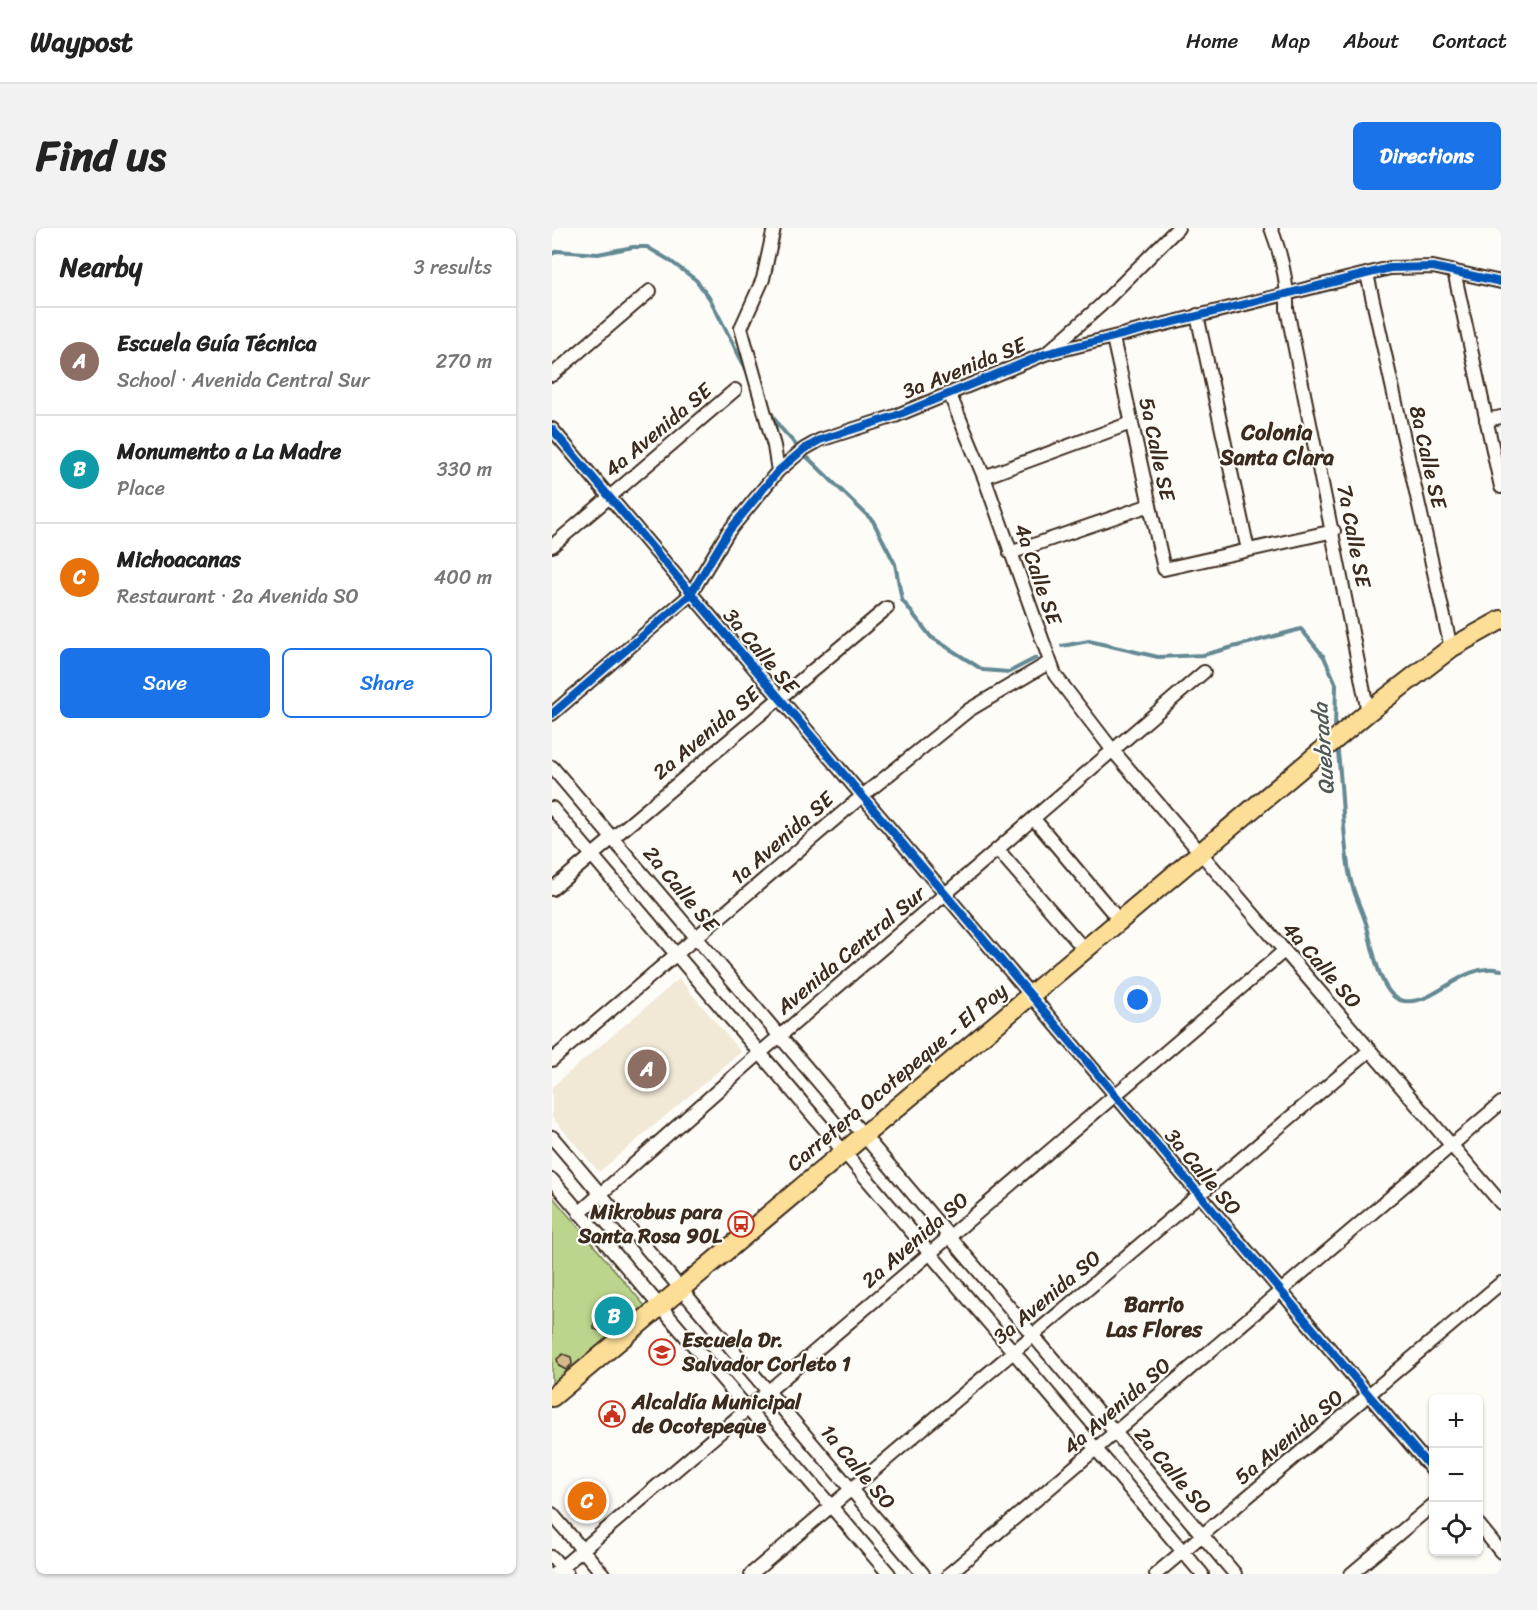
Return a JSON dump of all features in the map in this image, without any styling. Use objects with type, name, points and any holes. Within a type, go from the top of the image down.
[{"type":"main road","name":"Carretera Ocotepeque - El Poy","points":[[552,1397],[1368,712],[1451,648],[1501,620]]},
{"type":"street","points":[[774,228],[763,279],[741,328],[774,446],[778,471]]},
{"type":"street","points":[[1045,354],[1100,306],[1178,228]]},
{"type":"street","name":"7a Calle SE","points":[[1271,228],[1278,247],[1287,293],[1287,309],[1334,531],[1368,712]]},
{"type":"street","name":"3a Avenida SE","points":[[552,714],[690,595],[728,532],[778,471],[792,458],[820,440],[950,394],[1045,354],[1367,274],[1414,266],[1454,271],[1501,282]]},
{"type":"street","points":[[1454,271],[1501,487]]},
{"type":"street","name":"8a Calle SE","points":[[1367,274],[1451,648]]},
{"type":"street","points":[[552,375],[650,291]]},
{"type":"street","points":[[1197,315],[1248,550],[1334,531]]},
{"type":"street","name":"5a Calle SE","points":[[1113,338],[1164,569],[1248,550]]},
{"type":"street","name":"4a Avenida SE","points":[[552,546],[735,390]]},
{"type":"street","name":"4a Calle SE","points":[[950,394],[984,477],[1055,675],[1114,752]]},
{"type":"street","points":[[1486,420],[1501,417]]},
{"type":"street","points":[[984,477],[1131,423]]},
{"type":"street","name":"3a Calle SE","points":[[552,429],[945,896]]},
{"type":"street","points":[[1010,553],[1149,505]]},
{"type":"street","name":"2a Avenida SE","points":[[552,889],[887,608]]},
{"type":"street","name":"1a Avenida SE","points":[[552,1059],[697,938],[861,796],[969,710],[1050,663]]},
{"type":"street","name":"Avenida Central Sur","points":[[579,1213],[760,1053],[1114,752],[1204,672]]},
{"type":"street","name":"4a Calle SO","points":[[1114,752],[1501,1203]]},
{"type":"street","name":"2a Calle SE","points":[[552,767],[780,1036]]},
{"type":"street","points":[[552,808],[760,1053]]},
{"type":"street","points":[[1034,819],[1119,920]]},
{"type":"street","points":[[998,850],[1084,949]]},
{"type":"street","name":"3a Calle SO","points":[[945,896],[1429,1466]]},
{"type":"street","name":"2a Avenida SO","points":[[560,1572],[572,1558],[1284,951]]},
{"type":"street","name":"2a Calle SO","points":[[780,1036],[1235,1574]]},
{"type":"street","name":"3a Avenida SO","points":[[751,1574],[1370,1050]]},
{"type":"street","name":"2a Calle SO","points":[[760,1053],[1202,1574]]},
{"type":"street","name":"4a Avenida SO","points":[[949,1574],[1501,1103]]},
{"type":"street","name":"1a Calle SO","points":[[552,1137],[923,1574]]},
{"type":"street","points":[[552,1180],[889,1574]]},
{"type":"street","name":"5a Avenida SO","points":[[1156,1574],[1501,1282]]},
{"type":"street","points":[[1350,1574],[1429,1508]]},
{"type":"street","points":[[552,1514],[603,1574]]},
{"type":"street","points":[[1483,1531],[1501,1552]]},
{"type":"street","points":[[552,1557],[560,1572]]},
{"type":"shaded area","points":[[679,979],[741,1052],[599,1172],[552,1117],[552,1087]]},
{"type":"green space","points":[[552,1196],[645,1306],[552,1385]]},
{"type":"building","points":[[598,1320],[604,1322],[604,1328],[600,1331],[594,1329],[594,1323]]},
{"type":"building","points":[[563,1354],[571,1357],[572,1364],[566,1370],[559,1366],[557,1359]]},
{"type":"waterway","points":[[552,254],[557,251],[598,254],[633,247],[647,247],[669,260],[696,280],[710,299],[747,371]]},
{"type":"waterway","points":[[769,409],[779,426],[805,455],[873,521],[895,564],[902,600],[931,637],[983,670],[1009,672],[1036,658]]},
{"type":"waterway","name":"Quebrada","points":[[1062,646],[1089,641],[1158,657],[1203,655],[1301,629],[1324,657],[1336,684],[1335,731]]},
{"type":"waterway","name":"Quebrada","points":[[1337,745],[1350,879],[1366,923],[1378,968],[1388,990],[1395,998],[1404,1001],[1416,1000],[1428,997],[1474,972],[1487,969],[1501,970]]},
{"type":"cycle path","points":[[552,714],[690,595],[728,532],[778,471],[804,449],[820,440],[895,416],[1045,354],[1390,268],[1433,267],[1501,282]]},
{"type":"cycle path","points":[[552,429],[1429,1466]]},
{"type":"place","name":"Escuela Guía Técnica","points":[[647,1069]]},
{"type":"place","name":"Mikrobus para Santa Rosa 90L","points":[[741,1224]]},
{"type":"place","name":"Monumento a La Madre","points":[[614,1316]]},
{"type":"place","name":"Escuela Dr. Salvador Corleto 1","points":[[662,1352]]},
{"type":"place","name":"Alcaldía Municipal de Ocotepeque","points":[[612,1414]]},
{"type":"place","name":"Michoacanas","points":[[587,1501]]},
{"type":"district","name":"Colonia Santa Clara","points":[[1277,444]]},
{"type":"district","name":"Barrio Las Flores","points":[[1154,1316]]}]
